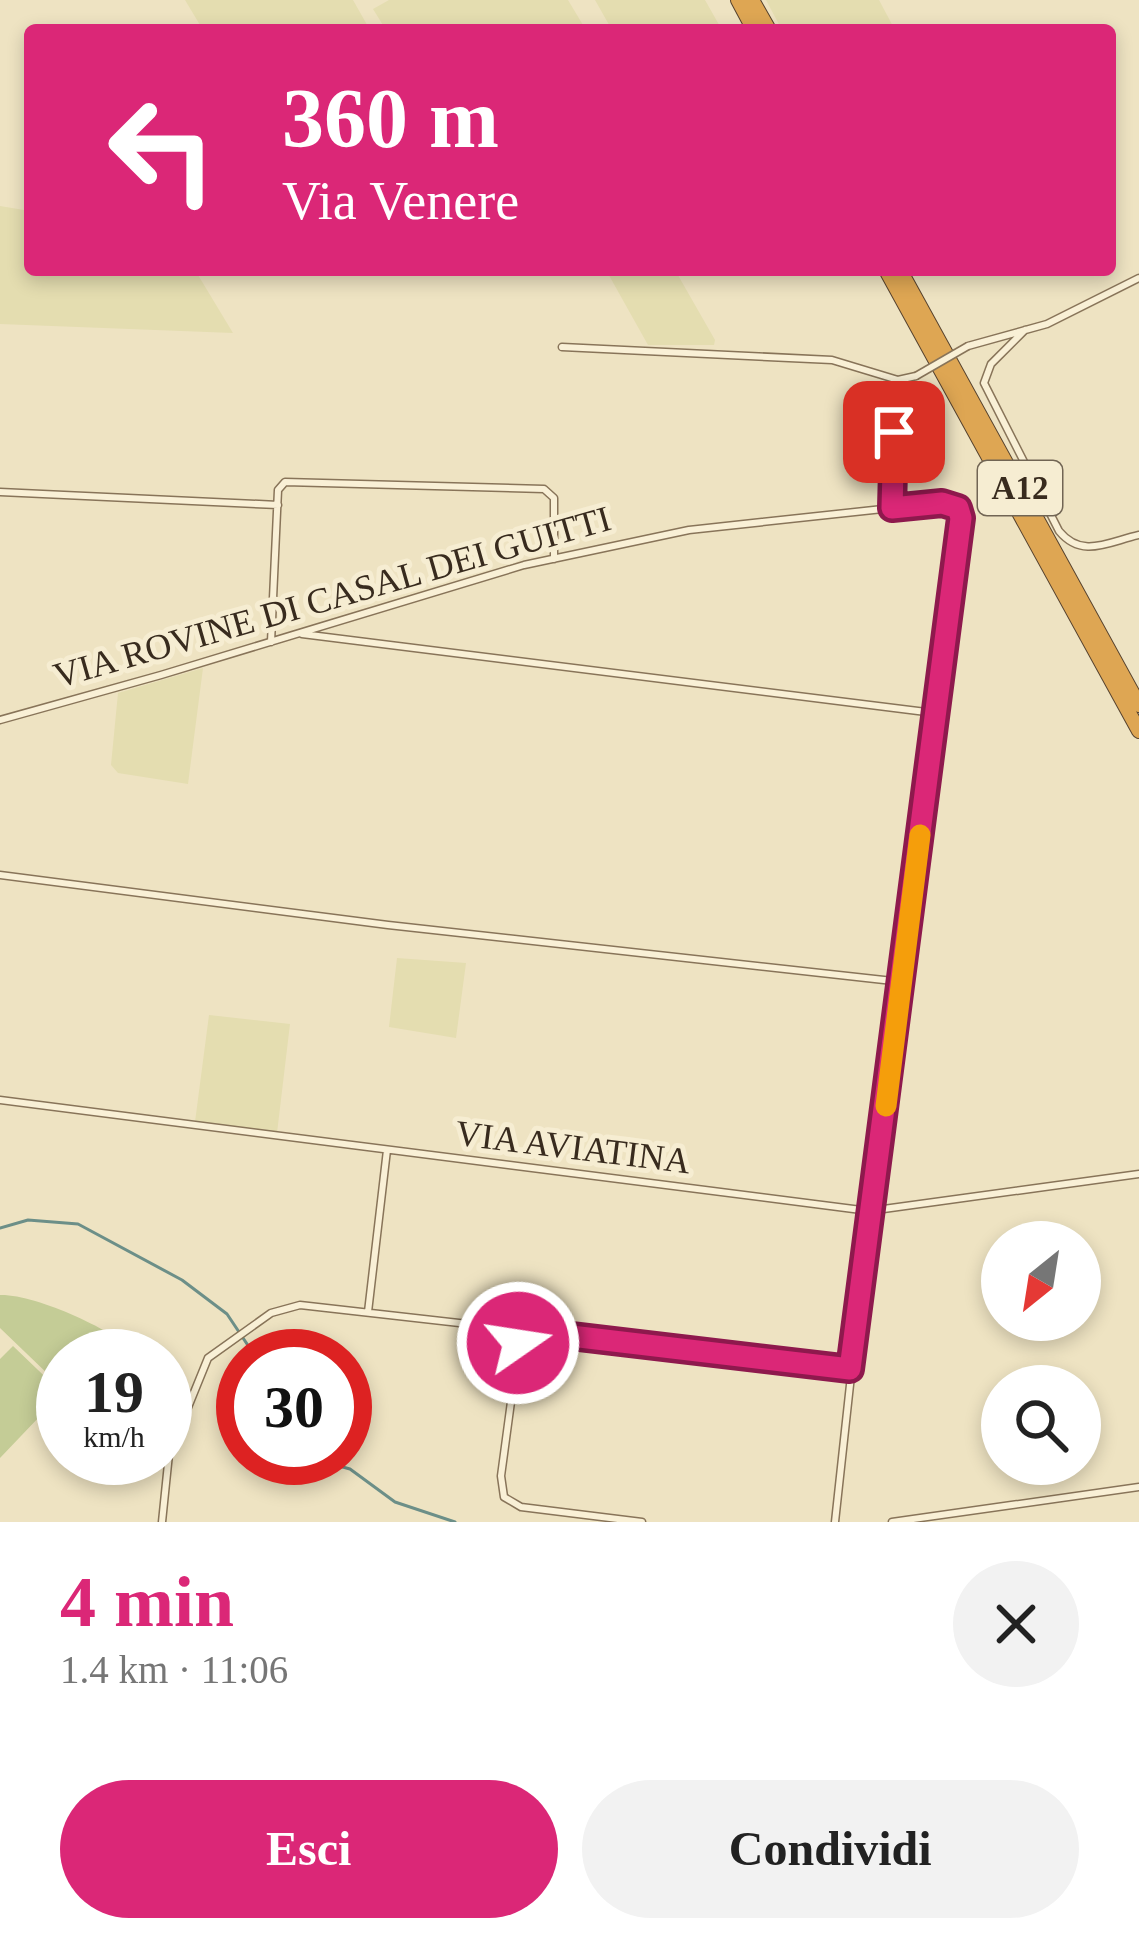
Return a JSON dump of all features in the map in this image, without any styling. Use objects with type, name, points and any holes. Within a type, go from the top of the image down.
[{"type":"highway","name":"A12","points":[[889,276],[1139,731]]},
{"type":"highway","name":"A12","points":[[903,276],[1139,705]]},
{"type":"street","points":[[562,347],[832,360],[898,380],[916,376],[968,346],[1052,322],[1139,278]]},
{"type":"street","points":[[1024,331],[991,364],[984,382],[1059,531],[1080,548],[1139,535]]},
{"type":"street","points":[[892,508],[898,380]]},
{"type":"street","points":[[271,642],[279,487],[285,482],[544,489],[554,500],[554,559]]},
{"type":"street","points":[[0,492],[278,506]]},
{"type":"street","name":"VIA ROVINE DI CASAL DEI GUITTI","points":[[0,720],[554,559],[689,530],[942,503],[961,512],[934,713]]},
{"type":"street","points":[[298,633],[934,713],[903,982],[869,1211],[835,1522]]},
{"type":"street","points":[[0,875],[388,925],[903,982]]},
{"type":"street","name":"VIA AVIATINA","points":[[0,1100],[869,1211],[1139,1174]]},
{"type":"street","points":[[368,1312],[387,1150]]},
{"type":"street","points":[[162,1522],[165,1476],[174,1439],[206,1360],[274,1312],[292,1306],[850,1369]]},
{"type":"street","points":[[512,1329],[518,1350],[501,1476],[504,1497],[521,1507],[642,1522]]},
{"type":"street","points":[[892,1522],[1139,1487]]},
{"type":"shaded area","points":[[185,0],[353,0],[367,24],[199,24]]},
{"type":"shaded area","points":[[389,0],[568,0],[582,24],[382,24],[373,9]]},
{"type":"shaded area","points":[[595,0],[705,0],[719,24],[609,24]]},
{"type":"shaded area","points":[[766,0],[879,0],[892,24],[779,24]]},
{"type":"shaded area","points":[[0,206],[24,210],[24,276],[199,276],[233,333],[0,324]]},
{"type":"shaded area","points":[[609,276],[678,276],[715,340],[714,345],[648,345]]},
{"type":"shaded area","points":[[203,668],[188,784],[118,773],[111,765],[118,693]]},
{"type":"shaded area","points":[[397,958],[466,963],[456,1038],[389,1027]]},
{"type":"shaded area","points":[[209,1015],[290,1024],[277,1133],[195,1122]]},
{"type":"green space","points":[[0,1295],[34,1301],[100,1329],[36,1329],[36,1363],[0,1328]]},
{"type":"green space","points":[[13,1346],[36,1368],[36,1420],[0,1458],[0,1359]]},
{"type":"waterway","points":[[0,1228],[28,1220],[78,1224],[182,1280],[227,1314],[237,1329]]},
{"type":"waterway","points":[[372,1485],[395,1502],[455,1522]]},
{"type":"slow traffic","points":[[886,1106],[920,835]]},
{"type":"route","points":[[518,1343],[512,1329],[850,1369],[961,518],[958,508],[947,504],[892,508],[894,432]]}]
